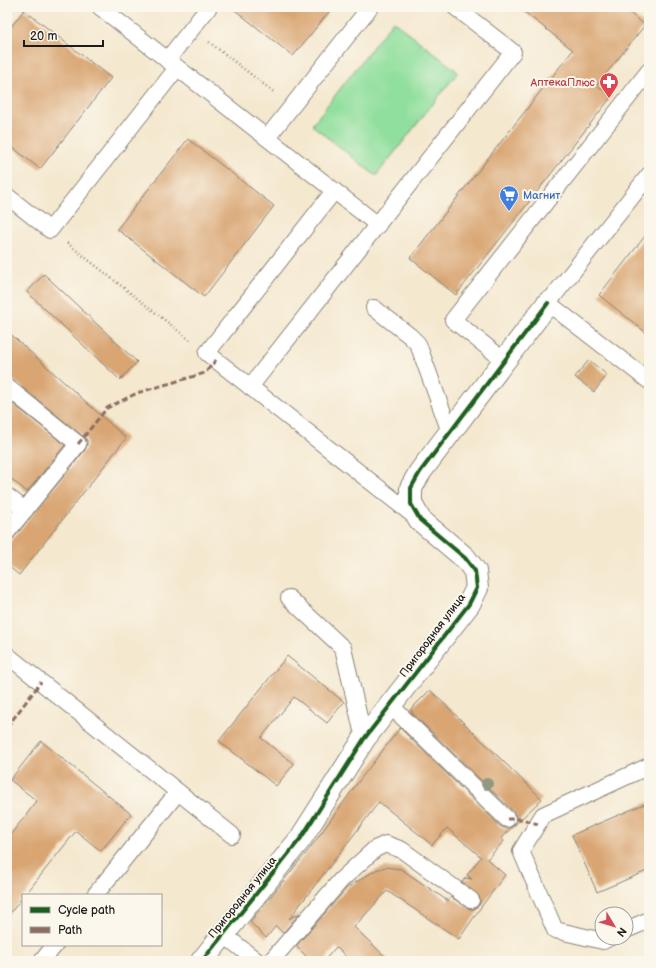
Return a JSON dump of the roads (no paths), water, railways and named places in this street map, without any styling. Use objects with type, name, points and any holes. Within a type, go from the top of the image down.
[{"type":"street","name":"Пригородная улица","points":[[202,961],[301,838],[364,739],[469,604],[477,588],[475,571],[465,558],[420,520],[411,504],[411,488],[420,472],[548,303]]},
{"type":"lane","points":[[100,7],[378,225]]},
{"type":"lane","points":[[7,196],[50,230],[172,64],[192,28],[209,7]]},
{"type":"lane","points":[[267,138],[370,7]]},
{"type":"lane","points":[[250,387],[513,52],[455,7]]},
{"type":"lane","points":[[505,361],[453,320],[649,71]]},
{"type":"lane","points":[[649,175],[548,303],[649,381]]},
{"type":"lane","points":[[334,191],[207,353],[420,520]]},
{"type":"lane","points":[[374,308],[418,344],[450,432]]},
{"type":"lane","points":[[7,387],[78,444],[7,532]]},
{"type":"lane","points":[[7,496],[25,510]]},
{"type":"lane","points":[[289,598],[343,648],[364,739]]},
{"type":"lane","points":[[7,655],[232,835]]},
{"type":"lane","points":[[390,705],[507,819]]},
{"type":"lane","points":[[594,939],[555,930],[521,852],[543,815],[649,766]]},
{"type":"lane","points":[[96,894],[178,792]]},
{"type":"lane","points":[[271,961],[341,880],[375,848],[386,844],[402,850],[471,900]]},
{"type":"lane","points":[[634,927],[649,920]]},
{"type":"lane","points":[[223,934],[257,961]]},
{"type":"lane","points":[[42,961],[54,946]]},
{"type":"place","name":"АптекаПлюс","points":[[609,99]]},
{"type":"place","name":"Магнит","points":[[509,212]]}]
